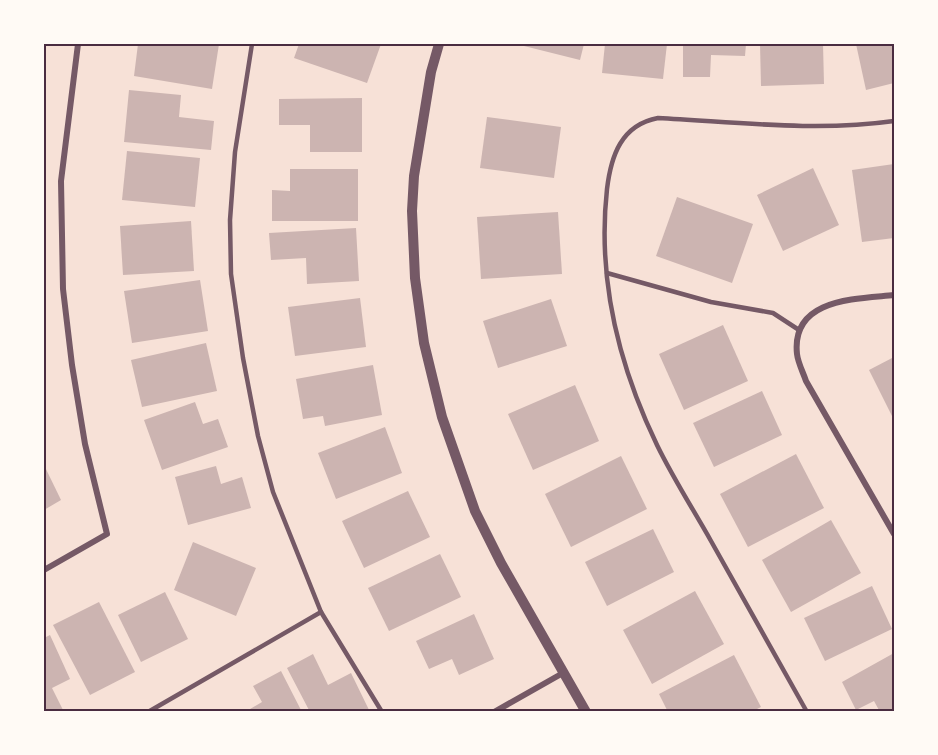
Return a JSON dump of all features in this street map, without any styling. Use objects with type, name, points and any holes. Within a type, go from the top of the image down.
[{"type":"street","points":[[44,570],[107,534],[85,444],[63,289],[61,181],[78,44]]},
{"type":"street","points":[[439,44],[431,72],[414,176],[412,211],[416,278],[424,343],[442,417],[475,511],[562,673],[586,711]]},
{"type":"street","points":[[894,295],[831,303],[810,314],[799,330],[797,355],[806,381],[894,534]]},
{"type":"street","points":[[494,711],[562,673]]},
{"type":"lane","points":[[252,44],[235,152],[230,220],[231,274],[243,358],[258,436],[273,492],[321,612],[382,711]]},
{"type":"lane","points":[[807,711],[657,446],[628,376],[617,341],[607,273],[604,217],[608,182],[614,156],[627,132],[637,125],[658,118],[813,127],[894,121]]},
{"type":"lane","points":[[607,273],[711,302],[772,314],[799,330]]},
{"type":"lane","points":[[148,711],[321,612]]},
{"type":"building","points":[[138,44],[219,44],[212,89],[134,76]]},
{"type":"building","points":[[299,44],[381,44],[367,83],[294,58]]},
{"type":"building","points":[[516,44],[584,44],[580,60]]},
{"type":"building","points":[[605,44],[667,44],[663,79],[602,73]]},
{"type":"building","points":[[683,44],[746,44],[745,56],[711,55],[710,77],[683,77]]},
{"type":"building","points":[[760,44],[823,44],[824,84],[761,86]]},
{"type":"building","points":[[856,44],[894,44],[894,83],[866,90]]},
{"type":"building","points":[[129,90],[181,95],[179,117],[214,121],[211,150],[124,142]]},
{"type":"building","points":[[362,98],[362,152],[310,152],[310,125],[279,125],[279,99]]},
{"type":"building","points":[[487,117],[561,127],[554,178],[480,168]]},
{"type":"building","points":[[127,151],[200,158],[195,207],[122,200]]},
{"type":"building","points":[[894,164],[894,238],[862,242],[852,170]]},
{"type":"building","points":[[813,168],[839,225],[783,251],[757,195]]},
{"type":"building","points":[[290,169],[358,169],[358,221],[272,221],[272,190],[290,191]]},
{"type":"building","points":[[677,197],[753,224],[732,283],[656,256]]},
{"type":"building","points":[[558,212],[562,274],[481,279],[477,217]]},
{"type":"building","points":[[191,221],[194,271],[123,275],[120,226]]},
{"type":"building","points":[[356,228],[359,281],[307,284],[306,258],[271,260],[269,233]]},
{"type":"building","points":[[200,280],[208,331],[132,343],[124,291]]},
{"type":"building","points":[[360,298],[366,347],[295,356],[288,307]]},
{"type":"building","points":[[551,299],[567,346],[498,368],[483,321]]},
{"type":"building","points":[[723,325],[748,381],[684,410],[659,354]]},
{"type":"building","points":[[206,343],[217,391],[142,407],[131,360]]},
{"type":"building","points":[[894,357],[894,420],[869,370]]},
{"type":"building","points":[[373,365],[382,415],[325,426],[323,416],[303,419],[296,379]]},
{"type":"building","points":[[575,385],[599,441],[533,470],[508,414]]},
{"type":"building","points":[[762,391],[782,435],[714,467],[693,423]]},
{"type":"building","points":[[195,402],[203,424],[218,419],[228,447],[162,470],[144,420]]},
{"type":"building","points":[[385,427],[402,473],[336,499],[318,453]]},
{"type":"building","points":[[796,454],[824,508],[748,547],[720,494]]},
{"type":"building","points":[[621,456],[647,509],[571,547],[545,494]]},
{"type":"building","points":[[44,465],[61,500],[44,510]]},
{"type":"building","points":[[216,466],[221,484],[242,477],[251,508],[188,525],[175,477]]},
{"type":"building","points":[[408,491],[430,537],[364,568],[342,521]]},
{"type":"building","points":[[831,520],[861,573],[791,612],[762,560]]},
{"type":"building","points":[[653,529],[674,572],[607,606],[585,562]]},
{"type":"building","points":[[193,542],[256,568],[236,616],[174,590]]},
{"type":"building","points":[[440,554],[461,597],[389,631],[368,588]]},
{"type":"building","points":[[872,586],[892,629],[825,661],[804,618]]},
{"type":"building","points":[[695,591],[724,644],[652,684],[623,630]]},
{"type":"building","points":[[165,592],[188,639],[141,662],[118,615]]},
{"type":"building","points":[[99,602],[135,672],[90,695],[53,625]]},
{"type":"building","points":[[474,614],[494,659],[459,675],[452,659],[429,669],[416,641]]},
{"type":"building","points":[[50,635],[70,679],[52,688],[64,712],[44,712],[44,638]]},
{"type":"building","points":[[894,653],[894,712],[880,712],[874,701],[856,710],[842,682]]},
{"type":"building","points":[[313,654],[328,685],[351,673],[370,712],[310,712],[287,668]]},
{"type":"building","points":[[734,655],[761,707],[751,712],[668,712],[659,694]]},
{"type":"building","points":[[281,671],[302,712],[245,712],[262,702],[253,686]]}]
